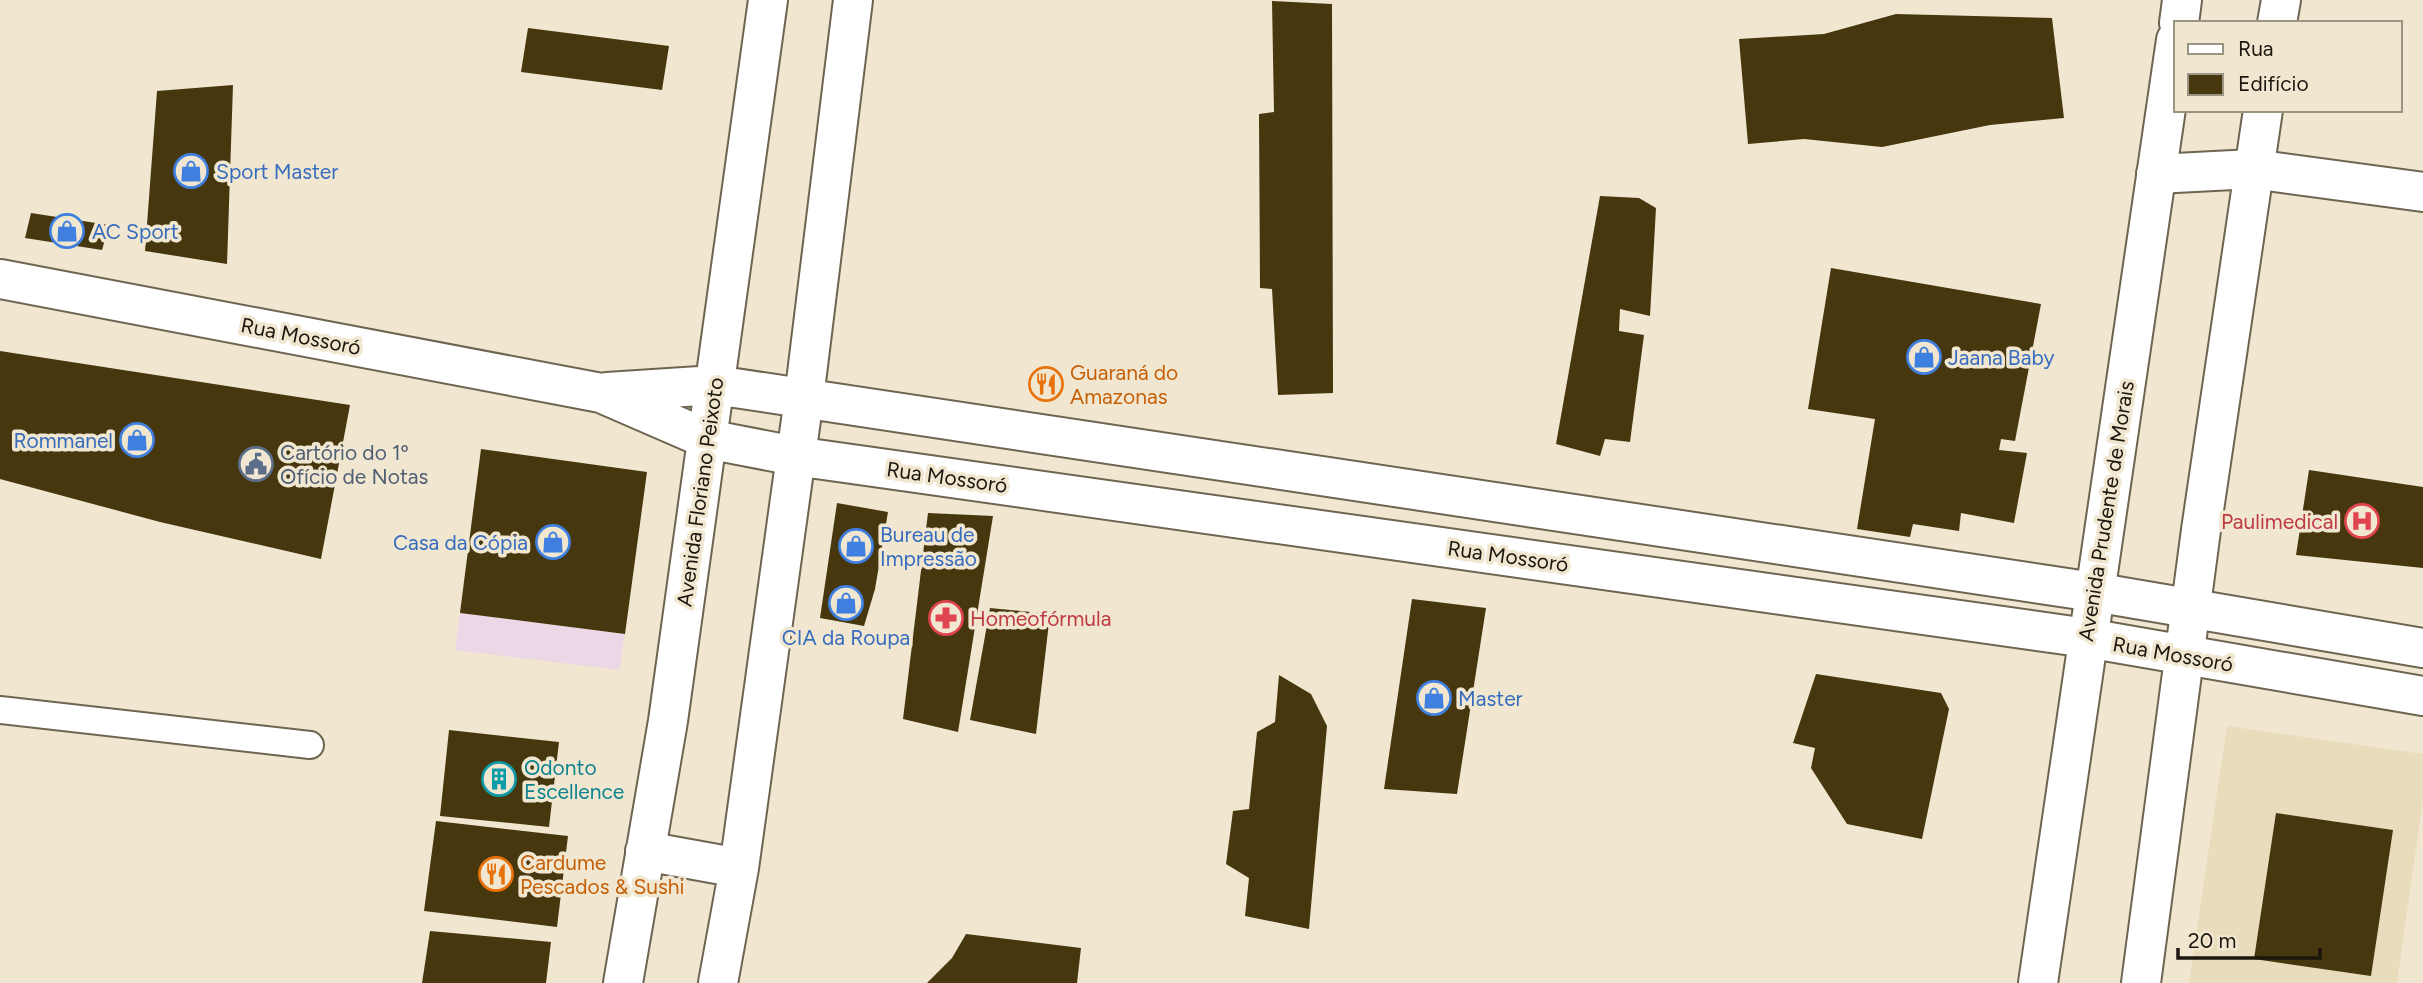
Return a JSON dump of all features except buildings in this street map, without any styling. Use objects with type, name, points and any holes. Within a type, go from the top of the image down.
[{"type":"main road","name":"Avenida Floriano Peixoto","points":[[623,983],[668,720],[768,0]]},
{"type":"main road","points":[[718,983],[739,868],[804,398],[853,0]]},
{"type":"main road","points":[[2179,21],[2182,0]]},
{"type":"main road","points":[[2277,21],[2281,0]]},
{"type":"main road","name":"Avenida Prudente de Morais","points":[[2038,983],[2174,53]]},
{"type":"main road","points":[[2141,983],[2263,112]]},
{"type":"main road","points":[[2156,174],[2253,169],[2423,192]]},
{"type":"main road","name":"Rua Mossoró","points":[[0,279],[601,393],[707,439],[794,456],[2087,638],[2423,696]]},
{"type":"main road","name":"Rua Mossoró","points":[[601,393],[715,385],[2094,592],[2423,648]]},
{"type":"main road","points":[[645,851],[739,868]]},
{"type":"lane","points":[[0,710],[310,745]]},
{"type":"shaded area","points":[[460,613],[625,634],[619,670],[455,650]]},
{"type":"shaded area","points":[[2227,726],[2423,754],[2423,799],[2397,983],[2189,983]]},
{"type":"place","name":"Sport Master","points":[[191,171]]},
{"type":"place","name":"AC Sport","points":[[67,231]]},
{"type":"place","name":"Jaana Baby","points":[[1924,357]]},
{"type":"place","name":"Guaraná do Amazonas","points":[[1046,384]]},
{"type":"place","name":"Rommanel","points":[[137,440]]},
{"type":"place","name":"Cartório do 1º Ofício de Notas","points":[[256,464]]},
{"type":"place","name":"Paulimedical","points":[[2362,521]]},
{"type":"place","name":"Casa da Cópia","points":[[553,542]]},
{"type":"place","name":"Bureau de Impressão","points":[[856,546]]},
{"type":"place","name":"CIA da Roupa","points":[[846,603]]},
{"type":"place","name":"Homeofórmula","points":[[946,618]]},
{"type":"place","name":"Master","points":[[1434,698]]},
{"type":"place","name":"Odonto Escellence","points":[[499,779]]},
{"type":"place","name":"Cardume Pescados & Sushi","points":[[496,874]]}]
